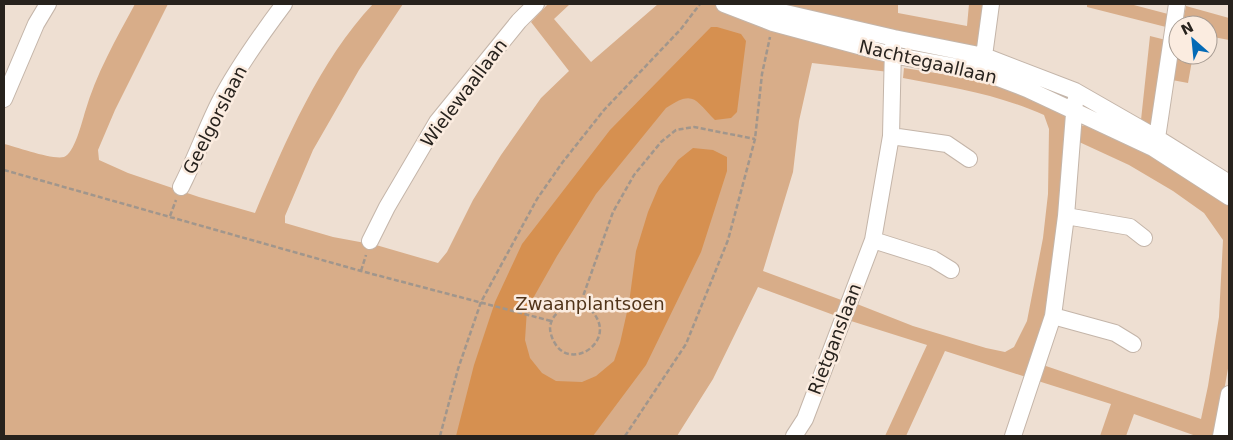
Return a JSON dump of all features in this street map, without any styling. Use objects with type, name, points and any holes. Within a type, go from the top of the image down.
[{"type":"street","points":[[4,99],[36,24],[48,4]]},
{"type":"street","name":"Geelgorslaan","points":[[181,187],[192,165],[200,141],[235,73],[284,4]]},
{"type":"street","name":"Wielewaallaan","points":[[370,240],[387,207],[437,122],[519,21],[536,4]]},
{"type":"street","name":"Nachtegaallaan","points":[[724,4],[773,23],[892,55],[982,64],[1027,89],[1074,111],[1155,143],[1229,183]]},
{"type":"street","name":"Nachtegaallaan","points":[[756,4],[894,38],[1075,92],[1155,143],[1229,196]]},
{"type":"street","points":[[982,64],[991,4]]},
{"type":"street","points":[[1155,143],[1177,4]]},
{"type":"street","name":"Rietganslaan","points":[[794,436],[805,419],[873,240],[891,136],[894,38]]},
{"type":"street","points":[[1013,436],[1053,316],[1066,216],[1075,92]]},
{"type":"street","points":[[891,136],[948,144],[969,159]]},
{"type":"street","points":[[1066,216],[1130,227],[1144,238]]},
{"type":"street","points":[[873,240],[933,259],[951,270]]},
{"type":"street","points":[[1053,316],[1115,333],[1133,344]]},
{"type":"street","points":[[1221,436],[1229,394]]},
{"type":"path","points":[[440,436],[458,369],[481,302],[537,199],[562,163],[604,110],[681,29],[700,4]]},
{"type":"path","points":[[625,436],[686,344],[728,240],[754,139],[762,74],[773,23]]},
{"type":"path","points":[[581,302],[595,313],[600,322],[600,337],[591,348],[582,354],[564,352],[557,347],[551,338],[550,328],[552,321],[560,310],[581,302],[613,212],[634,175],[661,142],[676,130],[694,127],[754,139]]},
{"type":"path","points":[[4,170],[352,268],[552,321]]},
{"type":"green space","name":"Zwaanplantsoen","points":[[135,4],[168,4],[115,110],[98,150],[99,160],[128,173],[199,197],[255,213],[305,103],[336,50],[373,4],[403,4],[359,70],[313,150],[285,216],[285,223],[333,237],[376,245],[438,263],[447,252],[473,200],[501,155],[541,98],[569,71],[531,22],[548,4],[570,4],[554,19],[591,62],[658,4],[898,4],[898,13],[967,26],[969,4],[983,4],[978,51],[868,27],[831,46],[889,63],[889,72],[812,63],[799,121],[793,172],[763,271],[844,301],[839,317],[758,287],[713,379],[677,436],[4,436],[4,144],[51,157],[64,157],[68,155],[77,137],[101,70]]},
{"type":"green space","points":[[1087,4],[1130,4],[1168,14],[1166,27],[1087,7]]},
{"type":"green space","points":[[1186,6],[1229,18],[1229,40],[1218,38],[1218,15],[1184,15]]},
{"type":"green space","points":[[1150,36],[1166,40],[1152,127],[1141,120]]},
{"type":"green space","points":[[1174,65],[1191,65],[1188,83],[1172,80]]},
{"type":"green space","points":[[904,68],[974,79],[1009,88],[1063,110],[1066,118],[1052,285],[1035,352],[1026,377],[945,351],[906,436],[885,436],[927,345],[851,321],[857,304],[913,326],[986,348],[1005,352],[1014,347],[1027,321],[1043,238],[1048,194],[1049,129],[1044,115],[993,97],[903,78]]},
{"type":"green space","points":[[1088,125],[1155,158],[1229,202],[1229,363],[1216,436],[1196,436],[1134,414],[1126,436],[1100,436],[1111,404],[1038,381],[1043,365],[1201,419],[1208,386],[1219,317],[1223,240],[1204,213],[1173,191],[1129,165],[1077,141],[1078,126]]},
{"type":"shaded area","points":[[711,27],[741,34],[746,41],[737,112],[731,118],[715,120],[698,102],[689,98],[675,102],[666,108],[596,194],[557,256],[527,309],[525,340],[530,358],[542,373],[556,381],[582,382],[596,376],[614,361],[629,303],[636,251],[648,212],[659,186],[678,160],[693,148],[713,150],[727,157],[727,171],[701,252],[646,365],[593,436],[456,436],[474,365],[495,302],[522,244],[610,130]]}]
